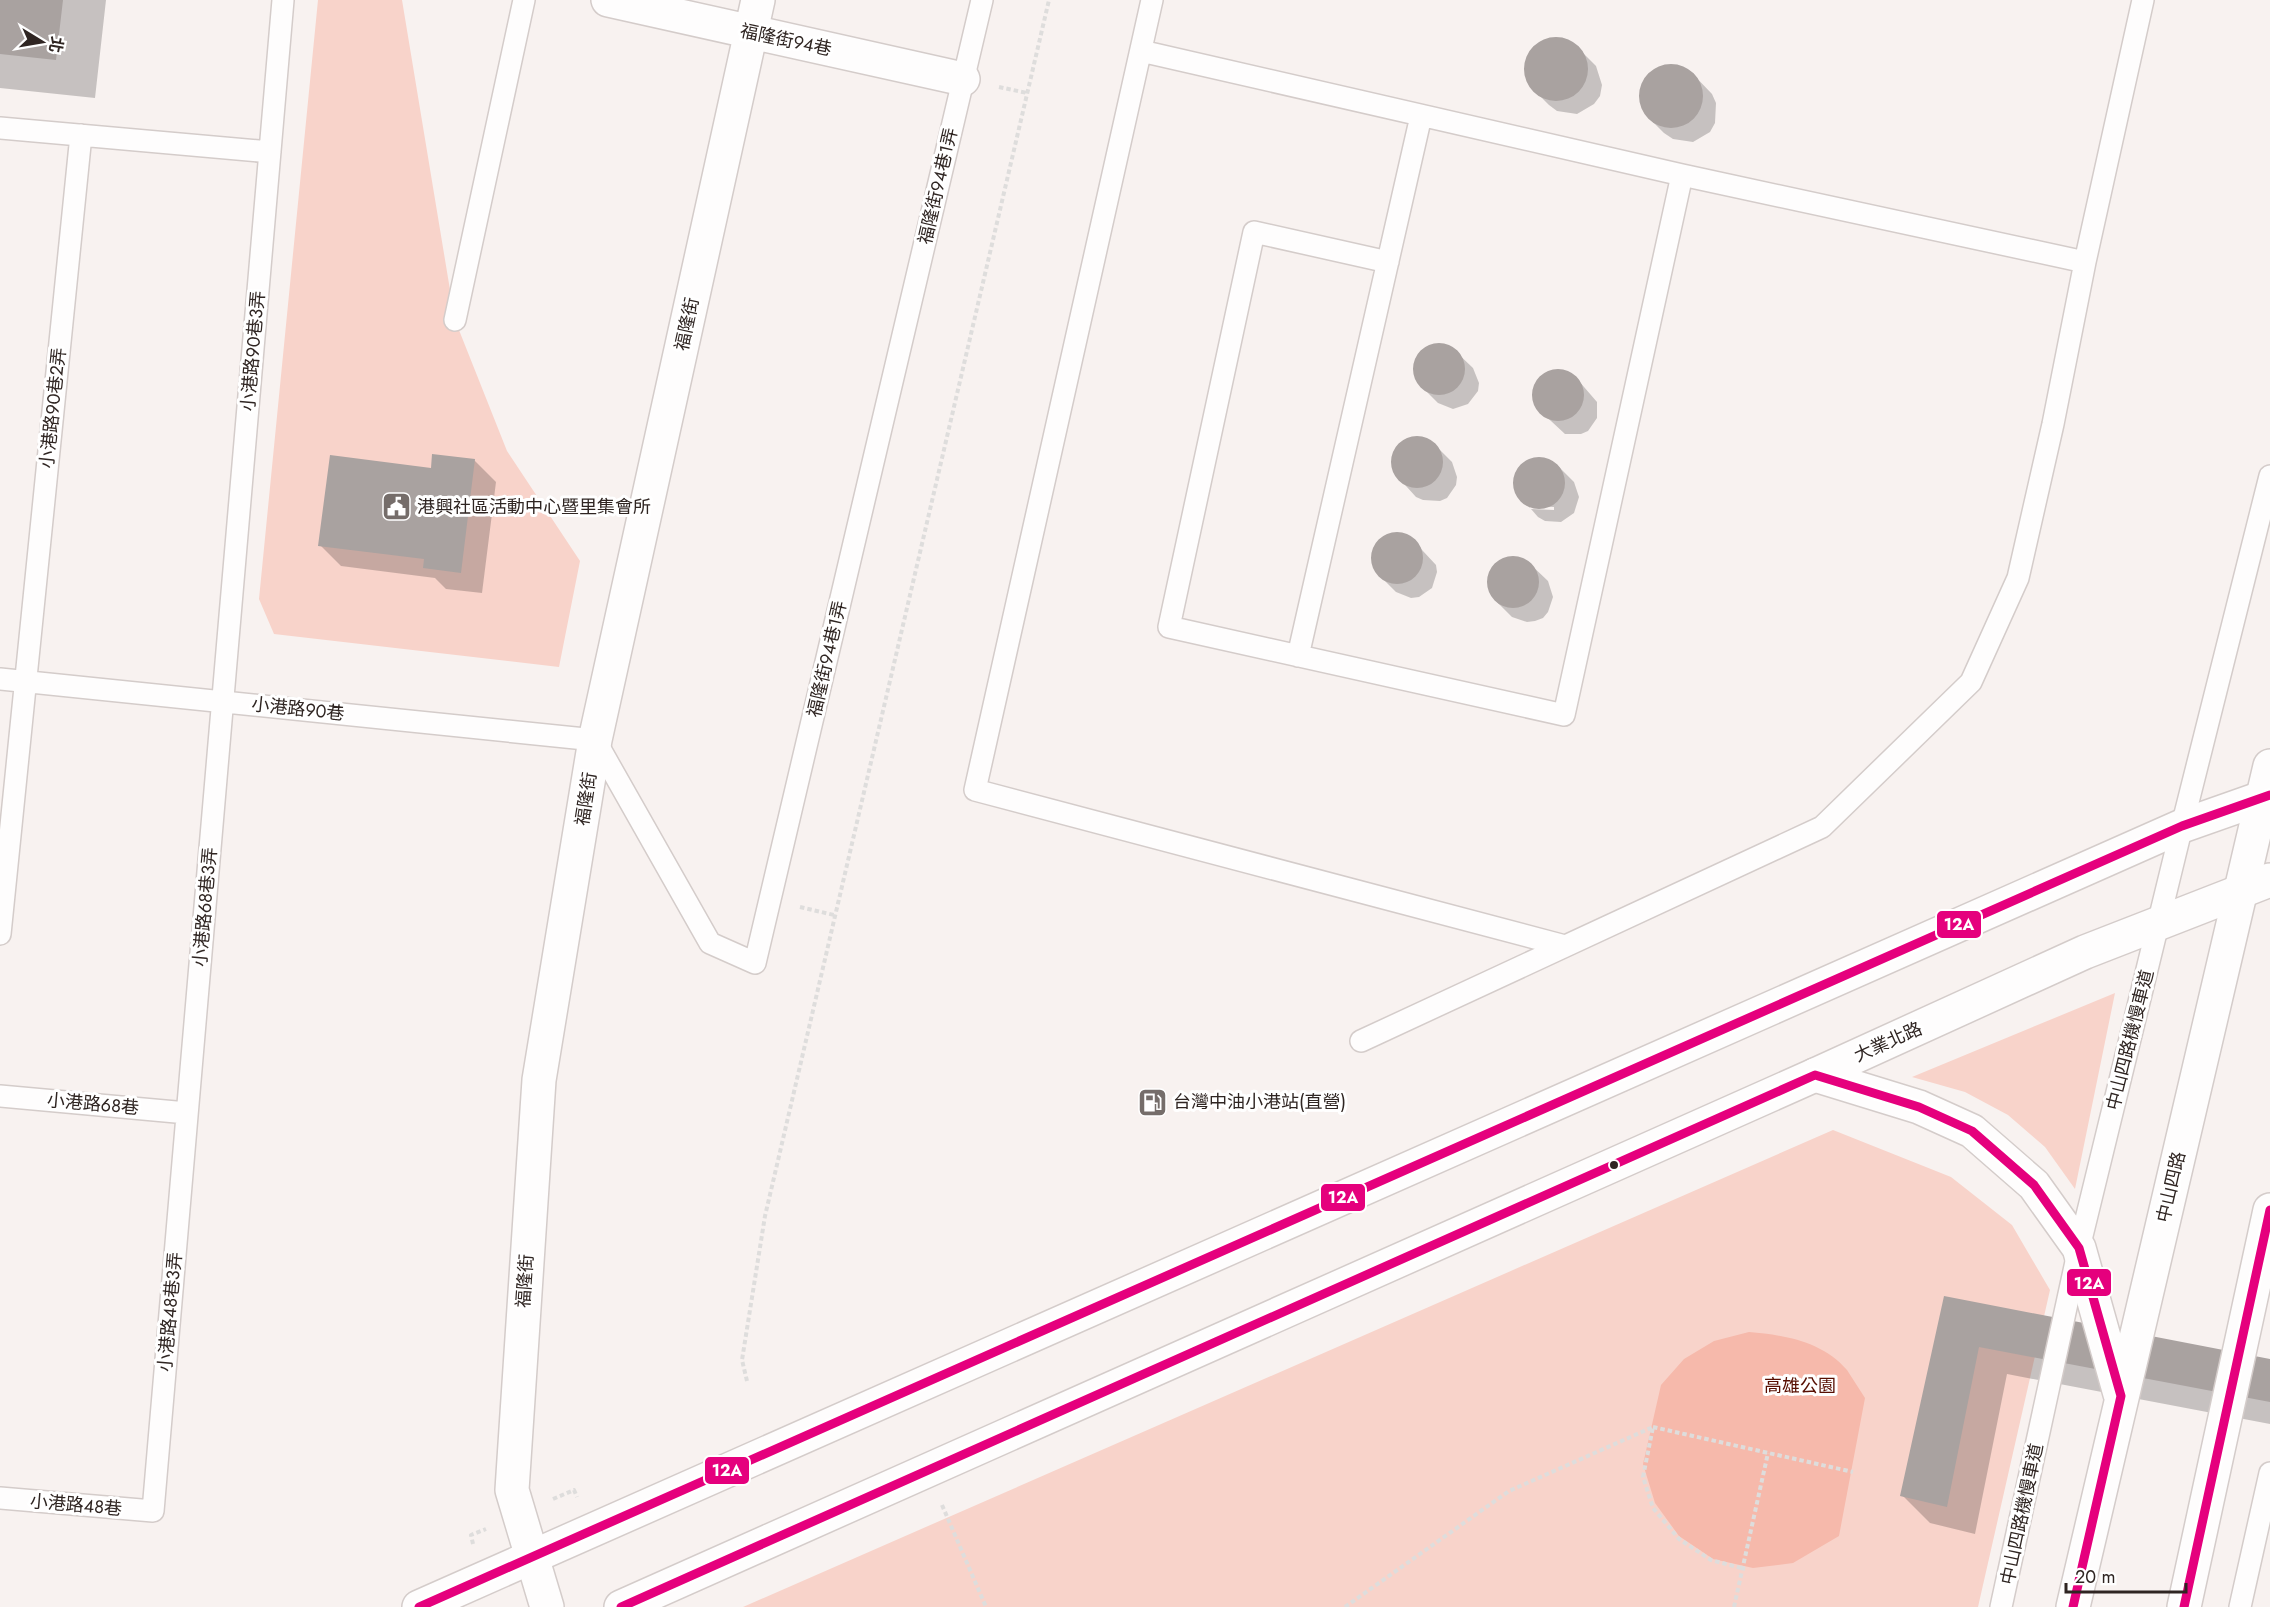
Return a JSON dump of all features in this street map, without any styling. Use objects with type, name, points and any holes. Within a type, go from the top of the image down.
[{"type":"street","name":"福隆街94巷","points":[[608,0],[963,79]]},
{"type":"street","name":"福隆街","points":[[547,1607],[512,1490],[539,1080],[595,740],[758,0]]},
{"type":"street","points":[[419,1607],[2268,786]]},
{"type":"street","name":"中山四路","points":[[2073,1607],[2121,1396],[2255,885],[2268,786]]},
{"type":"street","name":"大業北路","points":[[621,1607],[1815,1075],[2085,952],[2255,885]]},
{"type":"street","points":[[1815,1075],[1919,1107],[1972,1131],[2034,1185],[2079,1248],[2121,1396]]},
{"type":"street","points":[[2184,1607],[2270,1210]]},
{"type":"lane","name":"小港路90巷3弄","points":[[222,701],[283,0]]},
{"type":"lane","points":[[455,320],[524,0]]},
{"type":"lane","points":[[963,79],[982,0]]},
{"type":"lane","points":[[1152,0],[975,790],[1565,946]]},
{"type":"lane","points":[[1361,1041],[1822,826],[1971,682],[2018,578],[2143,0]]},
{"type":"lane","points":[[1141,51],[1682,175],[2085,262]]},
{"type":"lane","name":"福隆街94巷1弄","points":[[595,740],[710,943],[755,963],[963,79]]},
{"type":"lane","points":[[1298,656],[1421,116]]},
{"type":"lane","points":[[0,128],[270,152]]},
{"type":"lane","name":"小港路90巷2弄","points":[[0,934],[81,135]]},
{"type":"lane","points":[[1388,261],[1254,232],[1169,627],[1564,715],[1682,175]]},
{"type":"lane","name":"中山四路機慢車道","points":[[2001,1607],[2079,1248],[2270,476]]},
{"type":"lane","name":"小港路90巷","points":[[0,679],[595,740]]},
{"type":"lane","name":"小港路68巷3弄","points":[[187,1113],[222,701]]},
{"type":"lane","name":"小港路68巷","points":[[0,1096],[187,1113]]},
{"type":"lane","name":"小港路48巷3弄","points":[[153,1511],[187,1113]]},
{"type":"lane","points":[[2240,1607],[2270,1473]]},
{"type":"lane","name":"小港路48巷","points":[[0,1498],[153,1511]]},
{"type":"path","points":[[747,1381],[742,1360],[765,1216],[1049,0]]},
{"type":"path","points":[[1653,1427],[1642,1477],[1653,1508],[1678,1539],[1711,1560],[1744,1567]]},
{"type":"path","points":[[1345,1607],[1509,1491],[1653,1427],[1853,1473]]},
{"type":"path","points":[[1734,1607],[1768,1453]]},
{"type":"path","points":[[940,1503],[986,1607]]},
{"type":"green space","points":[[318,0],[402,0],[455,320],[507,451],[580,561],[559,667],[274,634],[259,599]]},
{"type":"green space","points":[[2115,993],[2075,1189],[2045,1147],[2008,1115],[1965,1092],[1912,1077]]},
{"type":"green space","name":"高雄公園","points":[[1833,1130],[1951,1177],[2012,1225],[2050,1290],[1978,1607],[743,1607]]},
{"type":"shaded area","points":[[1749,1332],[1802,1341],[1826,1352],[1847,1370],[1865,1398],[1839,1536],[1793,1563],[1753,1568],[1713,1559],[1679,1536],[1655,1503],[1643,1464],[1661,1385],[1684,1359],[1714,1341]]},
{"type":"building","points":[[0,0],[63,0],[56,60],[0,54]]},
{"type":"building","points":[[1550,37],[1562,37],[1579,46],[1586,57],[1588,69],[1586,81],[1579,92],[1562,101],[1550,101],[1538,96],[1529,87],[1524,75],[1524,63],[1529,51],[1538,42]]},
{"type":"building","points":[[1671,64],[1683,66],[1694,73],[1701,84],[1703,96],[1701,108],[1694,119],[1683,126],[1671,128],[1659,126],[1648,119],[1641,108],[1639,96],[1641,84],[1648,73],[1659,66]]},
{"type":"building","points":[[1434,343],[1444,343],[1454,347],[1461,354],[1465,369],[1461,384],[1454,391],[1444,395],[1434,395],[1424,391],[1417,384],[1413,374],[1413,364],[1417,354],[1424,347]]},
{"type":"building","points":[[1553,369],[1563,369],[1577,376],[1584,395],[1577,414],[1563,421],[1553,421],[1543,417],[1536,410],[1532,400],[1532,390],[1536,380],[1543,373]]},
{"type":"building","points":[[1412,436],[1422,436],[1436,443],[1443,462],[1436,481],[1422,488],[1412,488],[1402,484],[1395,477],[1391,467],[1391,457],[1395,447],[1402,440]]},
{"type":"building","name":"港興社區活動中心暨里集會所","points":[[432,454],[475,459],[461,573],[423,568],[424,559],[318,546],[330,455],[431,468]]},
{"type":"building","points":[[1534,457],[1544,457],[1553,461],[1561,469],[1565,483],[1561,497],[1553,505],[1544,509],[1534,509],[1525,505],[1517,497],[1513,488],[1513,478],[1517,469],[1525,461]]},
{"type":"building","points":[[1392,532],[1402,532],[1416,539],[1423,558],[1416,577],[1402,584],[1392,584],[1382,580],[1375,573],[1371,563],[1371,553],[1375,543],[1382,536]]},
{"type":"building","points":[[1508,556],[1518,556],[1528,560],[1535,567],[1539,582],[1535,597],[1528,604],[1518,608],[1508,608],[1498,604],[1491,597],[1487,587],[1487,577],[1491,567],[1498,560]]},
{"type":"building","points":[[1944,1296],[2270,1359],[2270,1402],[1979,1347],[1947,1507],[1900,1496]]},
{"type":"transit line","name":"12A","points":[[419,1607],[2182,826],[2270,795]]},
{"type":"transit line","name":"12A","points":[[621,1607],[1815,1075],[1919,1107],[1972,1131],[2034,1185],[2079,1248],[2121,1396],[2073,1607]]},
{"type":"transit line","name":"12A","points":[[2184,1607],[2270,1210]]},
{"type":"place","name":"港興社區活動中心暨里集會所","points":[[396,507]]},
{"type":"place","name":"台灣中油小港站(直營)","points":[[1152,1102]]}]
